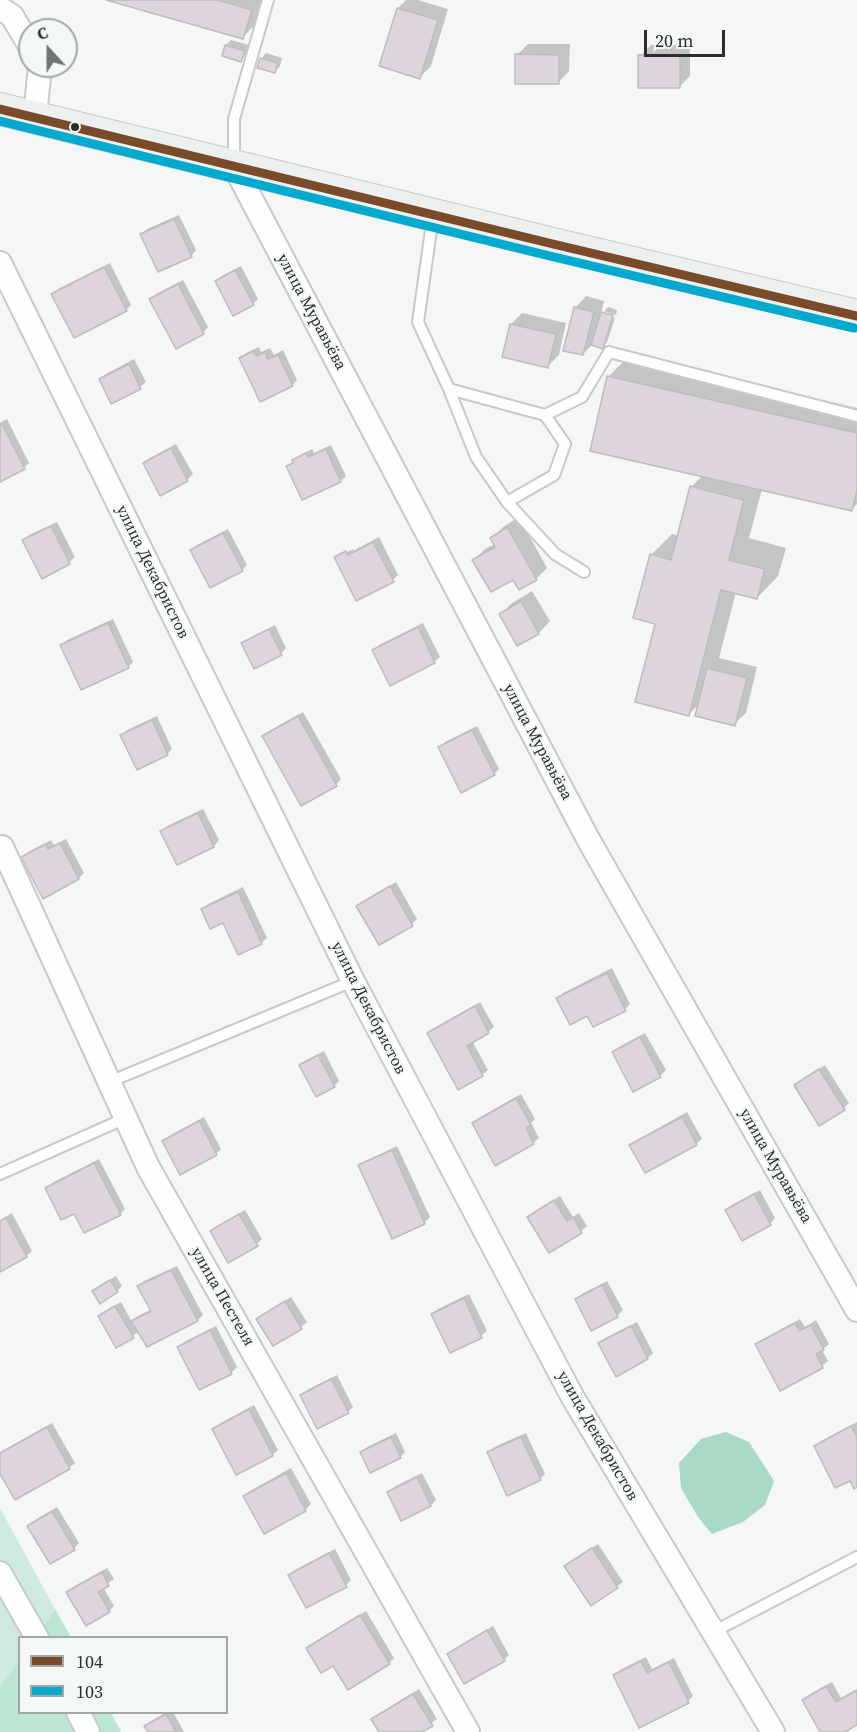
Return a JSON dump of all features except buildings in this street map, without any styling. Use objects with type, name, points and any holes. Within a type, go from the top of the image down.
[{"type":"main road","points":[[0,109],[857,316]]},
{"type":"street","points":[[0,8],[12,16],[18,26]]},
{"type":"street","points":[[35,117],[39,78]]},
{"type":"street","name":"улица Муравьёва","points":[[234,166],[588,839],[857,1310]]},
{"type":"street","name":"улица Декабристов","points":[[0,263],[353,981],[572,1396],[773,1732]]},
{"type":"street","name":"улица Пестеля","points":[[2,847],[148,1167],[468,1732]]},
{"type":"street","points":[[0,1573],[36,1636]]},
{"type":"street","points":[[79,1714],[88,1732]]},
{"type":"lane","points":[[234,166],[234,119],[268,0]]},
{"type":"lane","points":[[433,214],[418,322],[449,389],[476,457],[507,502],[555,554],[584,572]]},
{"type":"lane","points":[[545,415],[582,397],[609,352],[857,416]]},
{"type":"lane","points":[[449,389],[545,415],[565,444],[554,475],[507,502]]},
{"type":"lane","points":[[109,1082],[353,981]]},
{"type":"lane","points":[[0,1173],[126,1118]]},
{"type":"lane","points":[[713,1632],[857,1557]]},
{"type":"shaded area","points":[[726,1432],[749,1442],[774,1481],[765,1505],[743,1522],[712,1534],[698,1517],[681,1488],[679,1463],[701,1439]]},
{"type":"shaded area","points":[[0,1508],[55,1609],[36,1636],[18,1636],[18,1661],[0,1687]]},
{"type":"shaded area","points":[[55,1609],[70,1636],[36,1636]]},
{"type":"shaded area","points":[[18,1661],[18,1714],[112,1714],[121,1732],[0,1732],[0,1687]]},
{"type":"transit line","name":"104","points":[[0,109],[857,316]]},
{"type":"transit line","name":"103","points":[[0,121],[854,328]]}]
